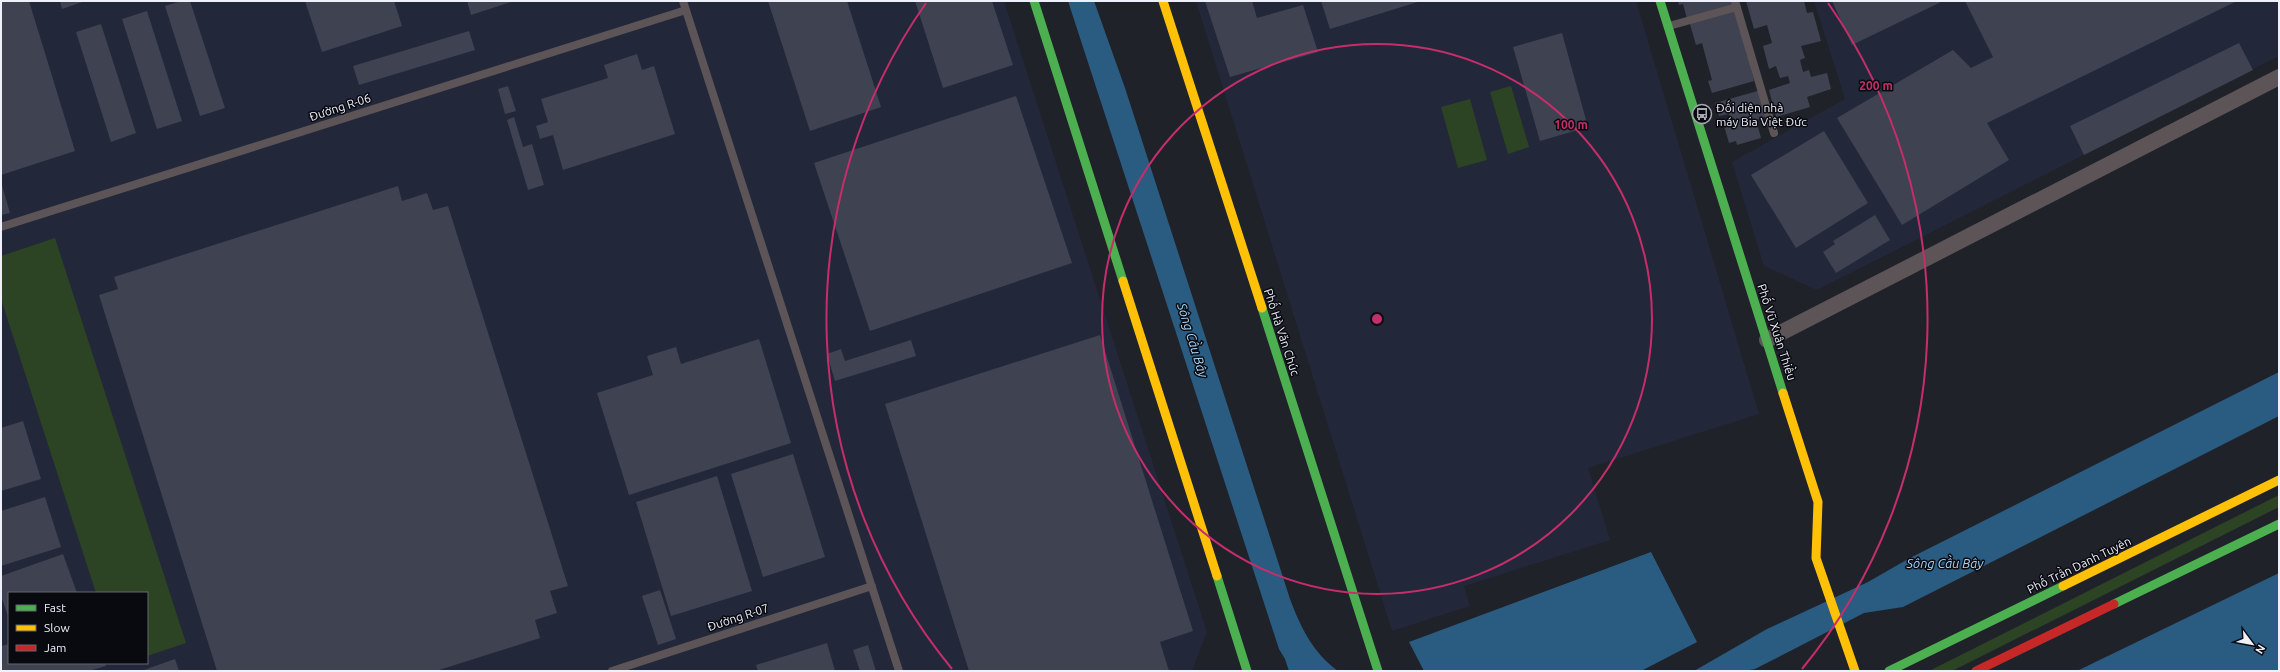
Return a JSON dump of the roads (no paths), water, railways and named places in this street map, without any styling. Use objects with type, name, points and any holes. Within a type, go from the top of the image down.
[{"type":"main road","points":[[1034,1],[1247,671]]},
{"type":"main road","name":"Phố Hà Văn Chúc","points":[[1163,1],[1377,669]]},
{"type":"main road","name":"Phố Vũ Xuân Thiều","points":[[1660,1],[1818,502],[1819,512],[1814,545],[1816,558],[1855,671]]},
{"type":"main road","name":"Phố Trần Danh Tuyên","points":[[1889,671],[2279,480]]},
{"type":"main road","points":[[1976,671],[2279,524]]},
{"type":"street","points":[[1767,340],[2279,76]]},
{"type":"lane","points":[[683,1],[899,671]]},
{"type":"lane","points":[[1668,26],[1736,4],[1774,133]]},
{"type":"lane","name":"Đường R-06","points":[[1,227],[686,10]]},
{"type":"lane","name":"Đường R-07","points":[[612,671],[872,586]]},
{"type":"water","name":"Sông Cầu Bây","points":[[1068,1],[1094,1],[1125,88],[1290,599],[1303,629],[1314,647],[1329,664],[1338,671],[1289,671],[1285,659],[1279,649]]},
{"type":"water","name":"Sông Cầu Bây","points":[[2279,372],[2279,416],[1903,607],[1864,613],[1755,669],[1744,671],[1694,671],[1767,629],[1868,582],[1908,559]]},
{"type":"water","points":[[1651,552],[1697,642],[1641,671],[1424,671],[1409,642]]},
{"type":"water","points":[[2279,573],[2279,671],[2077,671]]},
{"type":"place","name":"Đối diện nhà máy Bia Việt Đức","points":[[1702,114]]}]
